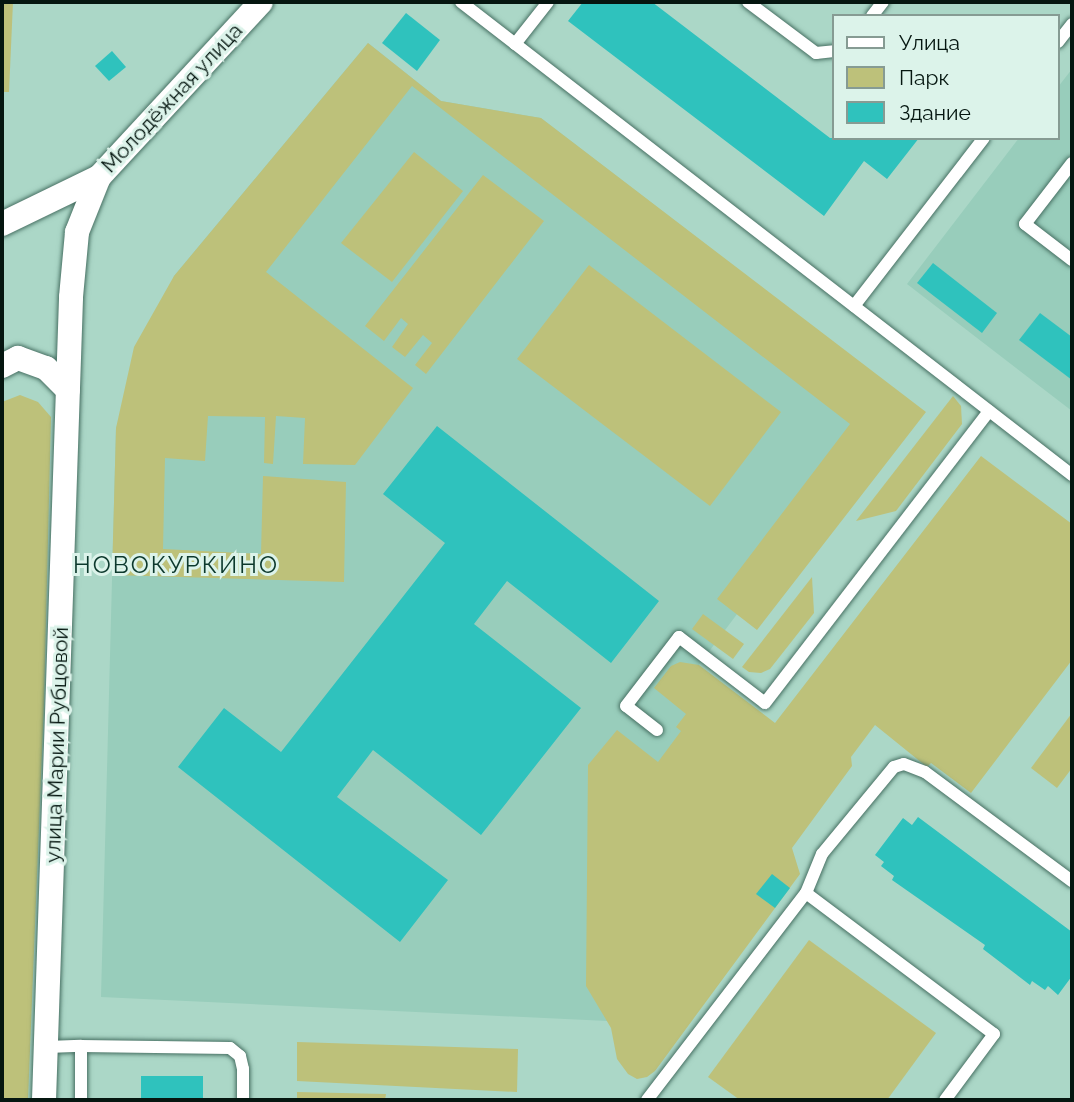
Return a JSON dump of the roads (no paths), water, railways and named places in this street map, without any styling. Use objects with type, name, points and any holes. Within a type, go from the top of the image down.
[{"type":"street","name":"Молодёжная улица","points":[[2,224],[99,177],[261,2]]},
{"type":"street","name":"улица Марии Рубцовой","points":[[44,1100],[71,297],[77,232],[99,177]]},
{"type":"street","points":[[2,366],[18,358],[46,368],[68,390]]},
{"type":"lane","points":[[461,2],[1072,475]]},
{"type":"lane","points":[[515,44],[548,2]]},
{"type":"lane","points":[[748,2],[816,53],[832,51]]},
{"type":"lane","points":[[1060,39],[1072,24]]},
{"type":"lane","points":[[854,306],[982,140]]},
{"type":"lane","points":[[1072,163],[1025,223],[1072,260]]},
{"type":"lane","points":[[657,730],[626,706],[679,637],[765,703],[989,411]]},
{"type":"lane","points":[[654,1098],[806,893],[822,854],[886,773],[904,764],[925,772],[1072,881]]},
{"type":"lane","points":[[806,893],[994,1034],[945,1100]]},
{"type":"lane","points":[[81,1046],[81,1100]]},
{"type":"lane","points":[[47,1047],[230,1048],[240,1056],[243,1100]]},
{"type":"district","name":"НОВОКУРКИНО","points":[[176,565]]}]
